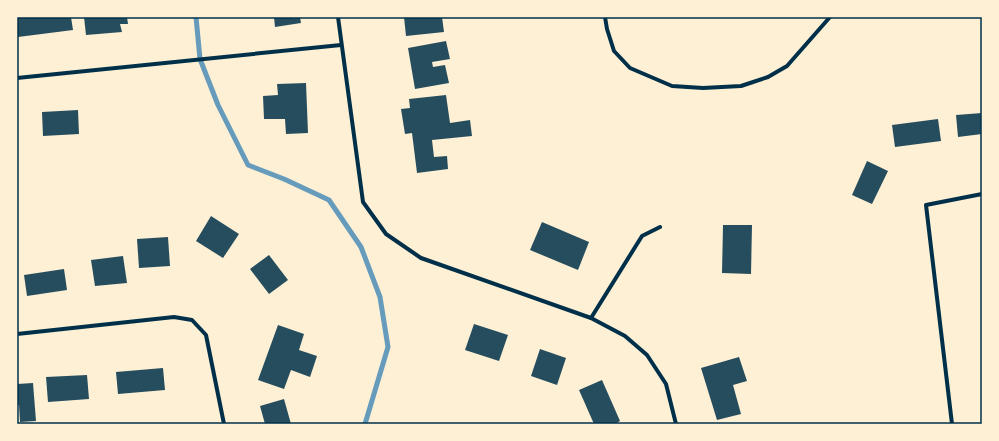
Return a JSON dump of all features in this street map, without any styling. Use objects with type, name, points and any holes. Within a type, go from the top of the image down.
[{"type":"street","points":[[338,17],[363,202],[386,234],[421,258],[591,318],[625,336],[647,355],[666,384],[676,424]]},
{"type":"street","points":[[605,17],[614,51],[630,68],[672,86],[704,88],[741,86],[768,77],[787,66],[830,17]]},
{"type":"street","points":[[17,78],[341,45]]},
{"type":"street","points":[[952,424],[926,205],[982,194]]},
{"type":"street","points":[[591,318],[642,236],[660,227]]},
{"type":"street","points":[[17,334],[174,317],[192,320],[206,335],[224,424]]},
{"type":"building","points":[[17,17],[71,17],[73,30],[18,37]]},
{"type":"building","points":[[84,17],[127,17],[128,24],[120,24],[122,32],[86,35]]},
{"type":"building","points":[[274,17],[300,17],[301,23],[275,27]]},
{"type":"building","points":[[404,17],[442,17],[444,32],[406,36]]},
{"type":"building","points":[[446,41],[450,59],[432,62],[433,67],[445,65],[449,83],[415,89],[408,48]]},
{"type":"building","points":[[306,83],[308,133],[286,134],[285,119],[264,119],[263,96],[278,95],[277,84]]},
{"type":"building","points":[[446,95],[450,123],[470,120],[472,136],[432,140],[434,157],[447,156],[448,169],[417,173],[412,133],[405,134],[401,109],[410,108],[409,99]]},
{"type":"building","points":[[78,110],[79,134],[43,136],[42,112]]},
{"type":"building","points":[[982,113],[982,134],[958,137],[956,115]]},
{"type":"building","points":[[938,119],[941,141],[895,147],[892,125]]},
{"type":"building","points":[[867,161],[888,171],[872,204],[852,195]]},
{"type":"building","points":[[211,216],[239,234],[223,258],[196,241]]},
{"type":"building","points":[[542,222],[589,242],[578,270],[530,250]]},
{"type":"building","points":[[723,225],[752,225],[751,274],[722,273]]},
{"type":"building","points":[[168,237],[170,266],[139,268],[137,239]]},
{"type":"building","points":[[269,255],[288,280],[269,294],[250,269]]},
{"type":"building","points":[[123,256],[127,283],[95,286],[91,260]]},
{"type":"building","points":[[64,269],[67,290],[27,296],[24,275]]},
{"type":"building","points":[[474,324],[508,335],[499,361],[465,350]]},
{"type":"building","points":[[278,325],[304,334],[299,350],[317,356],[310,377],[291,370],[284,389],[258,380]]},
{"type":"building","points":[[540,349],[566,358],[557,385],[531,376]]},
{"type":"building","points":[[739,357],[747,381],[733,385],[741,414],[717,420],[701,368]]},
{"type":"building","points":[[163,368],[165,390],[118,394],[116,372]]},
{"type":"building","points":[[87,375],[89,399],[48,402],[46,377]]},
{"type":"building","points":[[602,380],[620,421],[615,424],[594,424],[579,390]]},
{"type":"building","points":[[33,383],[36,421],[20,422],[19,405],[17,405],[17,384]]},
{"type":"building","points":[[284,399],[291,424],[265,424],[260,406]]},
{"type":"waterway","points":[[196,17],[200,59],[218,105],[248,165],[284,179],[329,200],[361,247],[380,297],[388,347],[365,424]]}]
